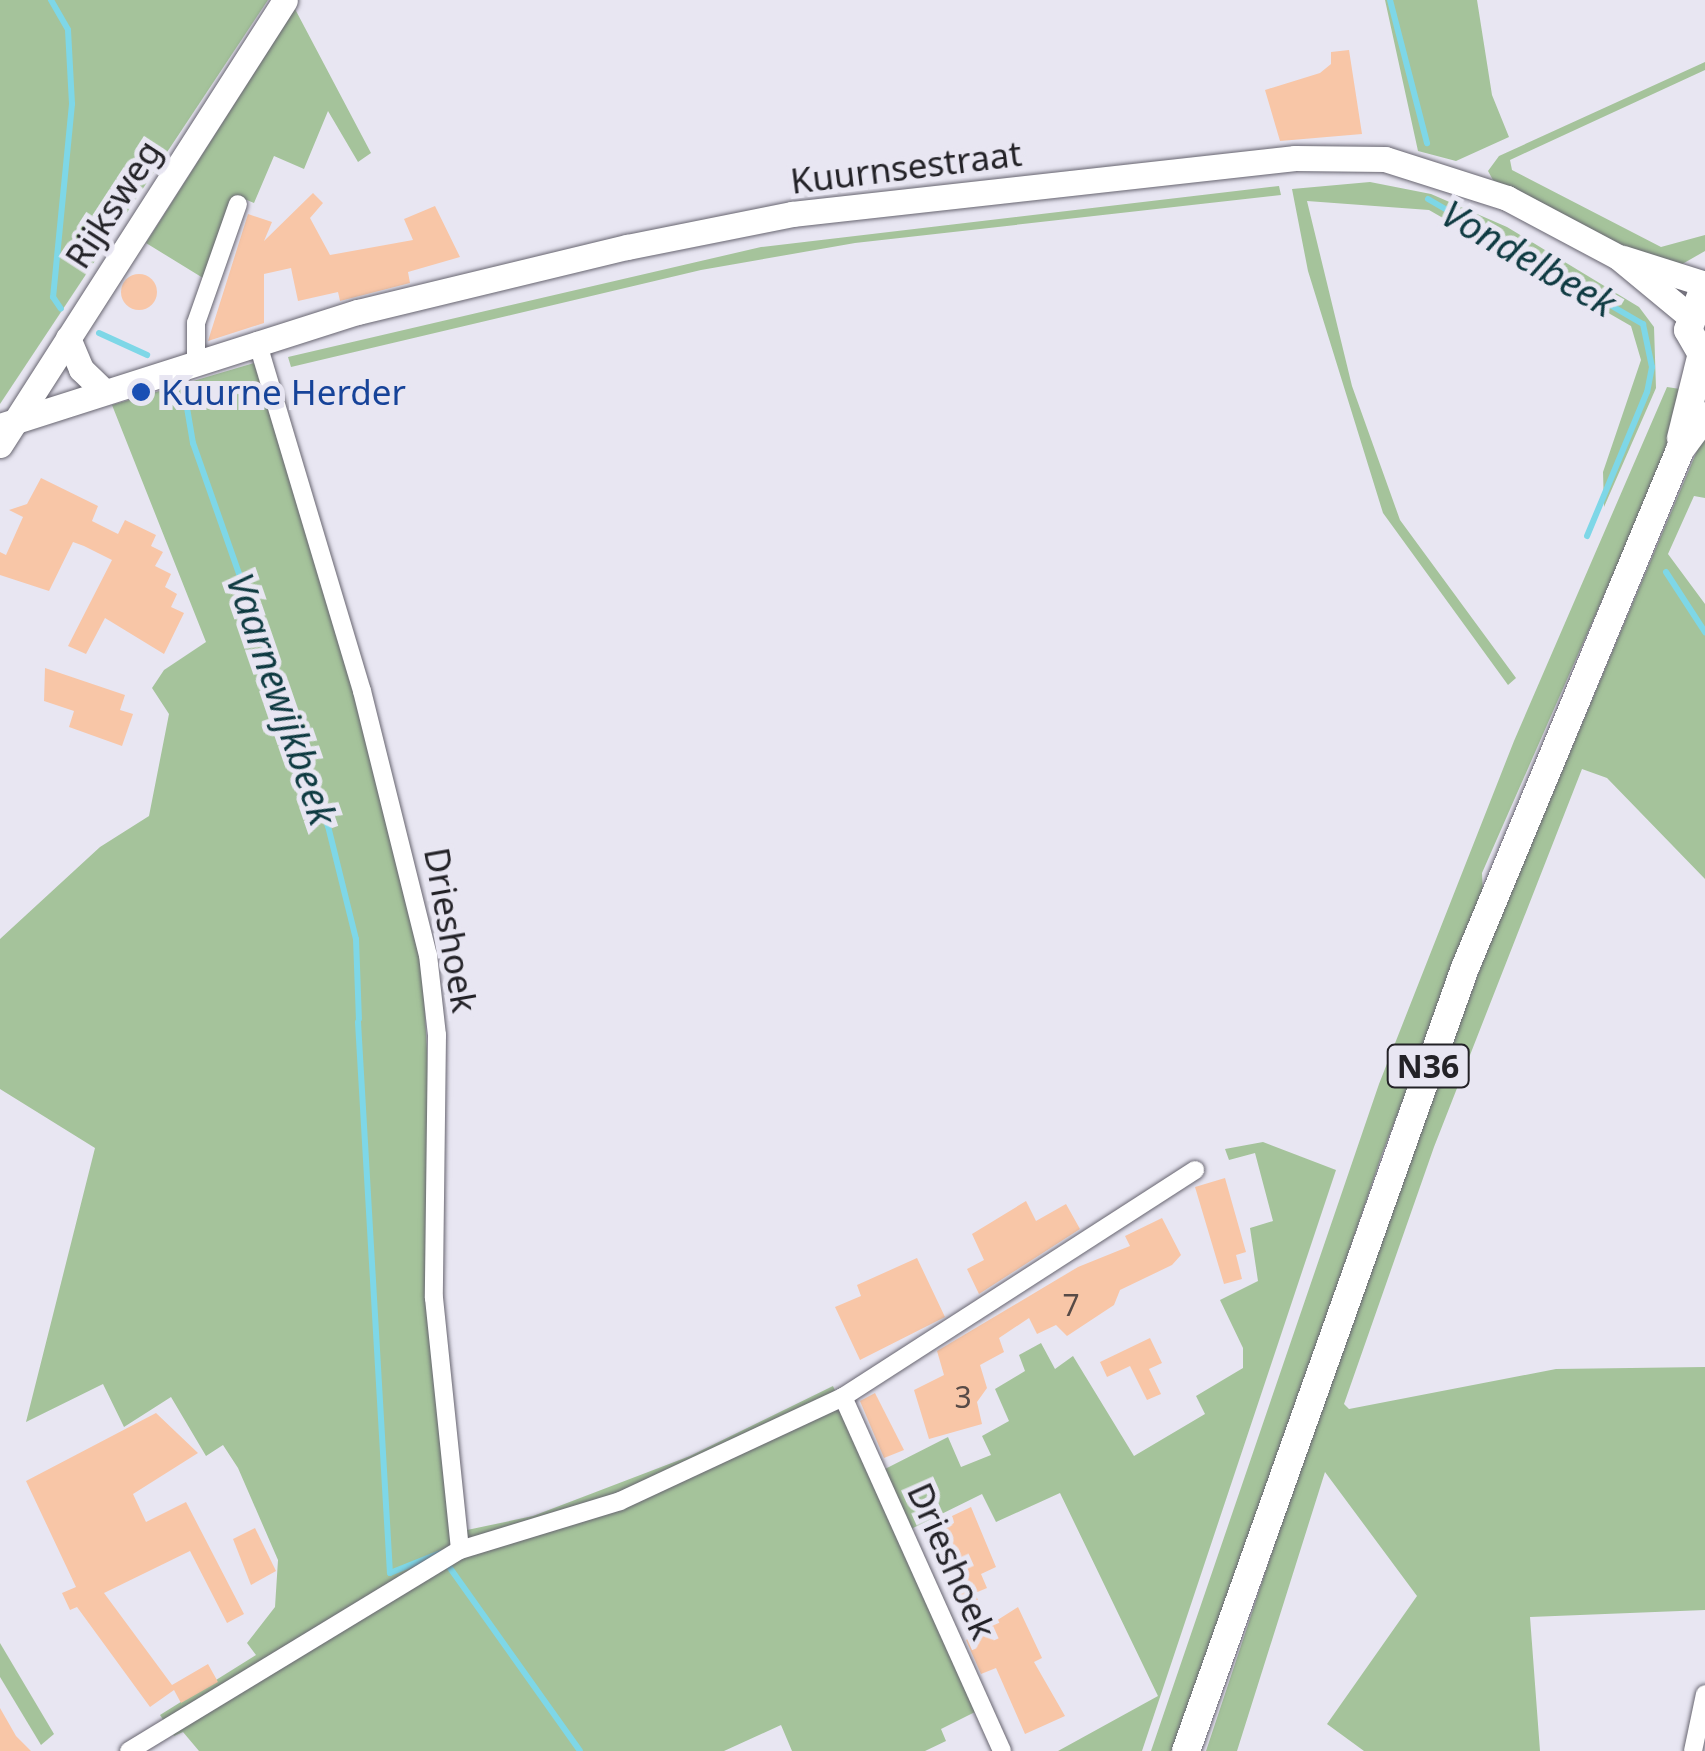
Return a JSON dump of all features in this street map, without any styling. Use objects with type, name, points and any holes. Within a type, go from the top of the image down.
[{"type":"main road","points":[[1688,315],[1705,285]]},
{"type":"main road","name":"N36","points":[[1186,1751],[1406,1126],[1680,450],[1703,359],[1688,315]]},
{"type":"main road","name":"N36","points":[[1680,450],[1705,416]]},
{"type":"main road","name":"N36","points":[[1196,1751],[1209,1694]]},
{"type":"street","name":"Rijksweg","points":[[4,432],[285,0]]},
{"type":"street","name":"Kuurnsestraat","points":[[4,432],[104,391],[256,341],[627,247],[792,214],[1295,158],[1358,156],[1434,170],[1506,198],[1618,257],[1705,285]]},
{"type":"street","points":[[196,360],[196,323],[238,204]]},
{"type":"street","name":"Kuurnsestraat","points":[[1618,257],[1688,315]]},
{"type":"street","points":[[68,338],[81,369],[104,391]]},
{"type":"street","name":"Drieshoek","points":[[256,341],[362,691],[428,955],[437,1035],[434,1298],[460,1550]]},
{"type":"street","points":[[128,1751],[460,1550],[620,1501],[843,1398],[1195,1170]]},
{"type":"street","name":"Drieshoek","points":[[843,1398],[1002,1751]]},
{"type":"street","points":[[1694,1751],[1705,1694]]},
{"type":"green space","points":[[0,0],[268,0],[0,404]]},
{"type":"green space","points":[[1385,0],[1477,0],[1492,95],[1509,137],[1456,161],[1418,151]]},
{"type":"green space","points":[[295,9],[371,153],[358,162],[328,111],[304,169],[274,156],[254,203],[235,195],[203,278],[146,243]]},
{"type":"green space","points":[[1705,62],[1705,70],[1510,160],[1512,170],[1661,247],[1705,235],[1705,251],[1677,267],[1635,254],[1493,180],[1488,171],[1499,156]]},
{"type":"green space","points":[[1370,182],[1431,194],[1507,227],[1639,307],[1654,327],[1656,388],[1604,507],[1603,472],[1641,360],[1631,326],[1429,210],[1307,201],[1352,386],[1400,520],[1516,678],[1508,685],[1383,513],[1308,271],[1292,189]]},
{"type":"green space","points":[[1279,186],[1281,195],[855,243],[701,270],[291,367],[288,357],[761,247]]},
{"type":"green space","points":[[254,363],[362,716],[422,958],[453,1533],[533,1516],[690,1456],[833,1386],[977,1711],[941,1729],[946,1741],[925,1751],[792,1751],[781,1725],[724,1751],[199,1751],[183,1732],[174,1736],[160,1715],[256,1655],[247,1643],[275,1607],[278,1560],[238,1468],[223,1445],[206,1456],[171,1397],[124,1427],[103,1384],[26,1422],[95,1148],[0,1089],[0,939],[100,847],[149,816],[169,714],[152,688],[164,670],[206,642],[112,405]]},
{"type":"green space","points":[[1667,387],[1680,389],[1674,436],[1482,873],[1483,894],[1382,1154],[1179,1751],[1151,1751],[1379,1084],[1514,741]]},
{"type":"green space","points":[[1705,432],[1705,498],[1694,496],[1668,554],[1705,604],[1705,879],[1607,778],[1582,769],[1434,1147],[1344,1404],[1349,1409],[1556,1369],[1705,1367],[1705,1610],[1530,1617],[1540,1751],[1364,1751],[1327,1724],[1417,1596],[1325,1472],[1237,1751],[1206,1751],[1362,1282],[1491,940]]},
{"type":"green space","points":[[1263,1142],[1336,1170],[1142,1751],[1058,1751],[1158,1696],[1060,1493],[996,1522],[982,1494],[909,1530],[883,1470],[948,1437],[961,1467],[991,1455],[982,1436],[1009,1421],[995,1389],[1025,1371],[1019,1355],[1041,1343],[1055,1369],[1073,1356],[1134,1456],[1205,1414],[1196,1396],[1243,1368],[1243,1348],[1220,1300],[1258,1281],[1250,1228],[1273,1221],[1255,1153],[1229,1160],[1225,1149]]},
{"type":"green space","points":[[0,1643],[54,1734],[41,1745],[0,1677]]},
{"type":"building","points":[[1349,50],[1362,134],[1280,141],[1265,90],[1320,73],[1331,64],[1331,52]]},
{"type":"building","points":[[313,193],[323,203],[310,218],[330,255],[413,240],[404,219],[435,206],[460,257],[408,272],[410,283],[340,301],[338,292],[298,301],[291,268],[264,274],[264,323],[208,341],[248,214],[272,222],[264,241]]},
{"type":"building","points":[[139,274],[152,279],[157,292],[152,305],[139,310],[126,305],[121,292],[126,279]]},
{"type":"building","points":[[41,478],[98,506],[92,521],[118,534],[125,520],[156,535],[151,546],[163,552],[155,566],[171,574],[165,587],[177,594],[171,607],[184,613],[164,654],[105,618],[86,654],[68,646],[112,560],[84,546],[73,542],[49,591],[0,575],[0,552],[6,555],[23,517],[9,510],[27,504]]},
{"type":"building","points":[[45,668],[125,695],[120,710],[133,714],[122,746],[69,727],[74,711],[44,701]]},
{"type":"building","points":[[1225,1178],[1246,1252],[1236,1255],[1242,1279],[1224,1284],[1195,1187]]},
{"type":"building","points":[[1026,1201],[1036,1221],[1066,1204],[1080,1229],[979,1294],[967,1269],[984,1260],[972,1234]]},
{"type":"building","points":[[1162,1218],[1181,1255],[1172,1265],[1120,1290],[1114,1305],[1067,1336],[1056,1325],[1037,1334],[1029,1318],[999,1338],[1004,1352],[980,1365],[987,1388],[977,1402],[982,1424],[929,1439],[914,1390],[944,1375],[937,1351],[1078,1267],[1130,1246],[1125,1236]]},
{"type":"building","points":[[917,1258],[945,1317],[860,1360],[835,1307],[861,1296],[857,1285]]},
{"type":"building","points":[[1150,1338],[1162,1363],[1149,1369],[1161,1394],[1147,1400],[1130,1366],[1107,1377],[1100,1362]]},
{"type":"building","points":[[875,1393],[904,1450],[884,1458],[860,1401]]},
{"type":"building","points":[[156,1413],[198,1453],[133,1494],[146,1522],[186,1502],[244,1614],[227,1623],[190,1551],[104,1593],[172,1685],[208,1664],[218,1682],[181,1703],[174,1690],[150,1707],[77,1607],[70,1610],[62,1593],[76,1587],[26,1481]]},
{"type":"building","points":[[971,1507],[996,1567],[981,1574],[987,1588],[975,1593],[978,1600],[961,1607],[923,1534],[954,1523],[952,1516]]},
{"type":"building","points":[[255,1528],[276,1571],[251,1585],[233,1539]]},
{"type":"building","points":[[1018,1607],[1042,1658],[1034,1662],[1065,1716],[1025,1734],[996,1668],[981,1674],[966,1640]]},
{"type":"building","points":[[0,1708],[16,1736],[31,1751],[0,1751]]},
{"type":"waterway","name":"Vaarnewijkbeek","points":[[51,0],[68,30],[72,104],[53,297],[61,309]]},
{"type":"waterway","name":"Vondelbeek","points":[[1390,0],[1427,143]]},
{"type":"waterway","name":"Vondelbeek","points":[[1428,199],[1643,324],[1652,367],[1647,392],[1587,536]]},
{"type":"waterway","name":"Vaarnewijkbeek","points":[[99,333],[147,355]]},
{"type":"waterway","name":"Vaarnewijkbeek","points":[[183,384],[193,443],[328,826],[356,939],[359,1019]]},
{"type":"waterway","name":"Vondelbeek","points":[[1666,572],[1705,632]]},
{"type":"waterway","name":"Vaarnewijkbeek","points":[[358,1022],[390,1573],[440,1553]]},
{"type":"waterway","name":"Vaarnewijkbeek","points":[[450,1568],[580,1751]]},
{"type":"place","name":"Kuurne Herder","points":[[141,392]]}]
